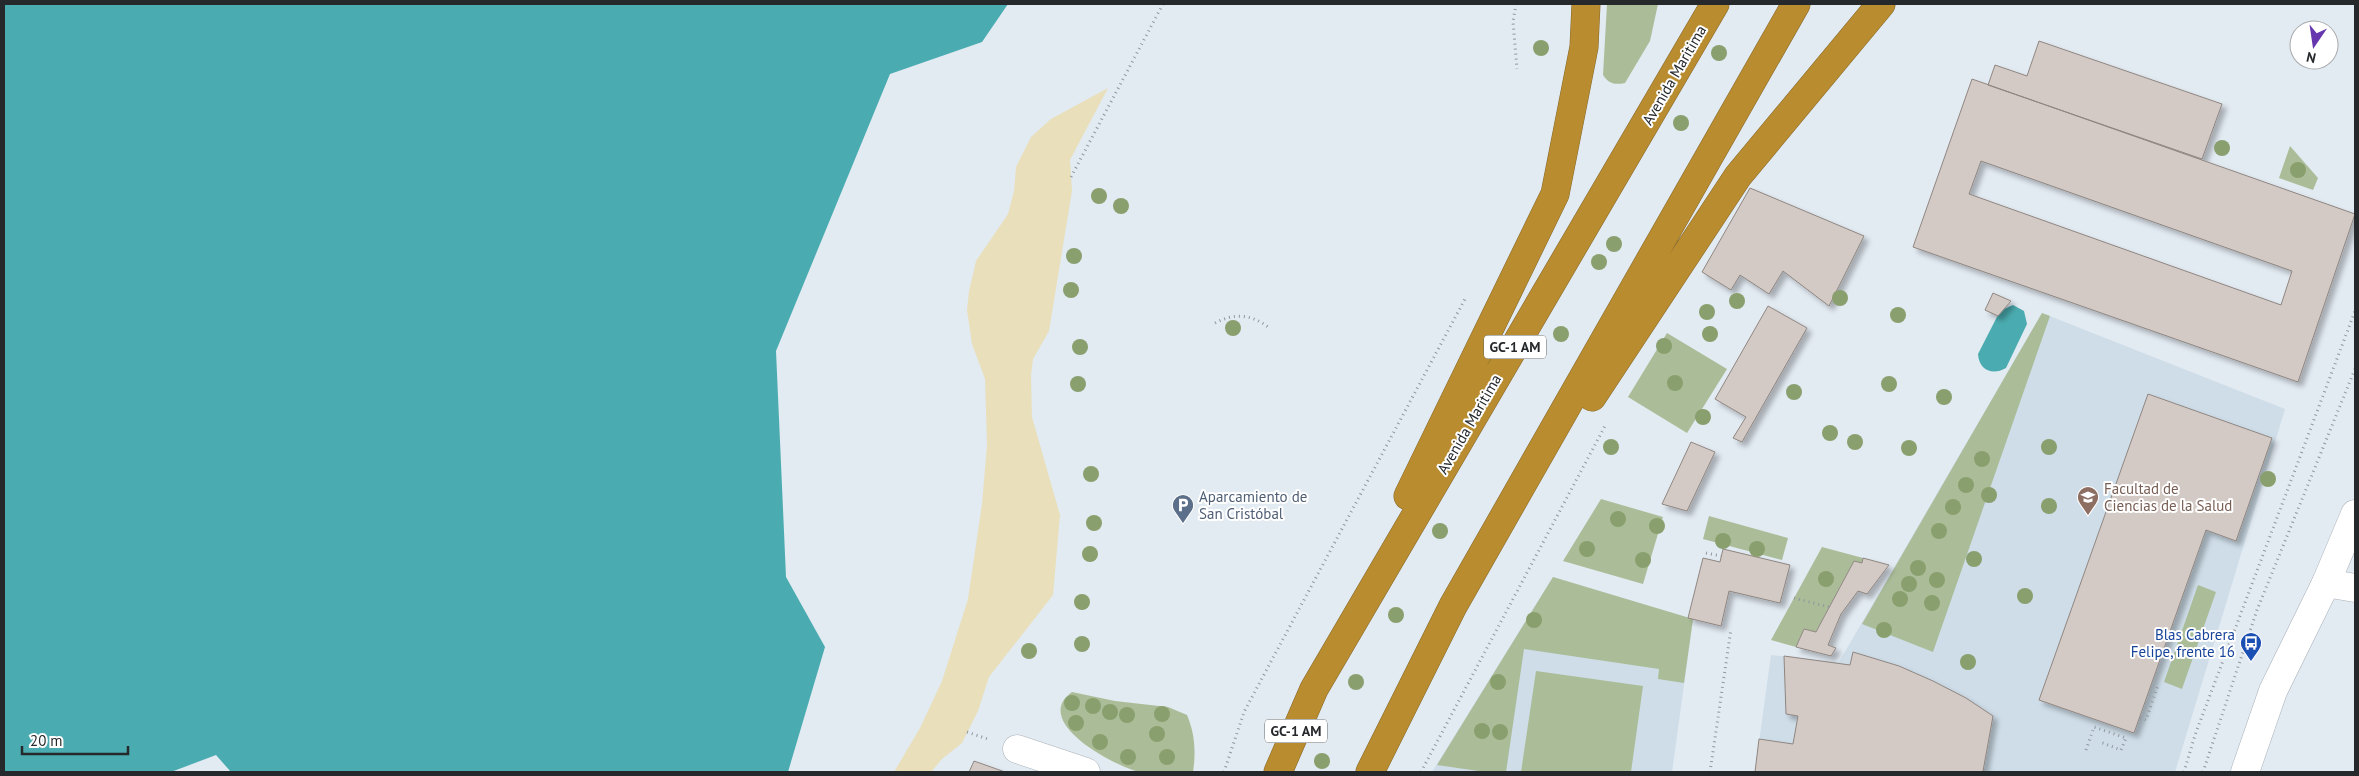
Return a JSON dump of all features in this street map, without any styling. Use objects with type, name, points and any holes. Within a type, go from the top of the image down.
[{"type":"highway","points":[[1314,689],[1555,194],[1584,47],[1586,4]]},
{"type":"highway","name":"Avenida Maritima","points":[[1278,772],[1314,689],[1715,4]]},
{"type":"highway","points":[[1370,772],[1453,606],[1796,4]]},
{"type":"highway","points":[[1453,606],[1738,176],[1881,4]]},
{"type":"street","points":[[2245,772],[2272,691],[2326,583],[2355,514]]},
{"type":"street","points":[[2326,583],[2355,588]]},
{"type":"street","points":[[1017,749],[1086,772]]},
{"type":"path","points":[[1071,177],[1163,4]]},
{"type":"path","points":[[1516,4],[1513,22],[1518,69]]},
{"type":"path","points":[[1224,772],[1244,712],[1468,293]]},
{"type":"path","points":[[2184,772],[2195,735],[2355,311]]},
{"type":"path","points":[[1215,323],[1223,318],[1246,316],[1257,319],[1268,328]]},
{"type":"path","points":[[2203,772],[2257,610],[2355,369]]},
{"type":"path","points":[[1421,772],[1605,425]]},
{"type":"path","points":[[1706,553],[1721,556]]},
{"type":"path","points":[[1794,598],[1829,607]]},
{"type":"path","points":[[1710,772],[1731,629]]},
{"type":"path","points":[[2140,718],[2146,720],[2158,685]]},
{"type":"path","points":[[2086,750],[2094,726],[2126,738],[2121,750],[2100,742]]},
{"type":"shaded area","name":"Facultad de Ciencias de la Salud","points":[[2042,313],[2285,409],[2175,772],[1755,772],[1771,655],[1839,662]]},
{"type":"shaded area","points":[[1553,577],[1693,619],[1672,772],[1432,772]]},
{"type":"green space","points":[[1607,4],[1658,4],[1650,41],[1625,83],[1612,83],[1603,75]]},
{"type":"green space","points":[[2290,146],[2318,178],[2313,190],[2279,178]]},
{"type":"green space","points":[[2042,313],[2050,316],[1933,652],[1862,624]]},
{"type":"green space","points":[[1667,333],[1727,369],[1687,433],[1628,397]]},
{"type":"green space","points":[[1601,499],[1663,517],[1643,584],[1563,561]]},
{"type":"green space","points":[[1709,516],[1788,538],[1782,560],[1703,539]]},
{"type":"green space","points":[[1822,547],[1863,558],[1862,563],[1854,561],[1816,632],[1804,629],[1796,647],[1771,640]]},
{"type":"green space","points":[[1553,577],[1693,619],[1684,683],[1658,679],[1659,669],[1524,649],[1506,772],[1485,772],[1437,765]]},
{"type":"green space","points":[[2198,585],[2216,592],[2182,689],[2164,682]]},
{"type":"green space","points":[[1536,671],[1643,686],[1631,772],[1521,772]]},
{"type":"green space","points":[[1072,692],[1115,701],[1168,707],[1187,715],[1194,743],[1193,772],[1159,774],[1139,772],[1096,752],[1068,729],[1061,716],[1062,704]]},
{"type":"sand","points":[[1108,88],[1070,160],[1072,191],[1049,331],[1033,359],[1031,376],[1032,417],[1060,515],[1053,595],[989,677],[978,711],[962,743],[942,759],[931,772],[894,772],[920,728],[942,681],[968,599],[982,504],[987,445],[985,379],[972,344],[967,310],[976,261],[1008,214],[1014,191],[1016,167],[1031,137],[1051,119]]},
{"type":"water","points":[[4,4],[1008,4],[982,42],[890,74],[776,351],[786,577],[825,647],[788,772],[231,772],[216,755],[171,772],[4,772]]},
{"type":"water","points":[[2013,305],[2024,311],[2027,324],[2006,368],[1996,371],[1987,370],[1981,364],[1978,354],[2000,311]]},
{"type":"building","points":[[2039,41],[2222,104],[2202,159],[1988,85],[1995,65],[2027,76]]},
{"type":"building","points":[[1972,79],[2355,214],[2298,382],[1913,247]],"holes":[[[1981,161],[2292,271],[2281,305],[1969,194]]]},
{"type":"building","points":[[1750,188],[1864,236],[1829,306],[1783,271],[1769,294],[1740,275],[1731,290],[1702,272]]},
{"type":"building","points":[[1993,293],[2011,301],[1998,316],[1985,310]]},
{"type":"building","points":[[1768,306],[1807,328],[1742,442],[1733,438],[1746,417],[1715,399]]},
{"type":"building","points":[[2148,394],[2272,438],[2236,541],[2206,530],[2134,733],[2039,700]]},
{"type":"building","points":[[1691,442],[1715,452],[1687,511],[1662,504]]},
{"type":"building","points":[[1723,549],[1790,565],[1780,603],[1729,591],[1721,626],[1688,618],[1703,558],[1720,562]]},
{"type":"building","points":[[1863,558],[1889,565],[1867,594],[1858,591],[1841,614],[1828,645],[1836,648],[1831,656],[1796,647],[1804,629],[1816,632],[1854,561],[1862,563]]},
{"type":"building","points":[[1853,652],[1899,666],[1933,681],[1966,698],[1993,716],[1983,771],[1996,772],[1755,772],[1759,739],[1793,744],[1798,716],[1786,714],[1784,656],[1850,665]]},
{"type":"building","points":[[974,761],[1005,772],[969,772]]},
{"type":"place","name":"Facultad de Ciencias de la Salud","points":[[2088,516]]},
{"type":"place","name":"Aparcamiento de San Cristóbal","points":[[1183,524]]},
{"type":"place","name":"Blas Cabrera Felipe, frente 16","points":[[2251,662]]}]
